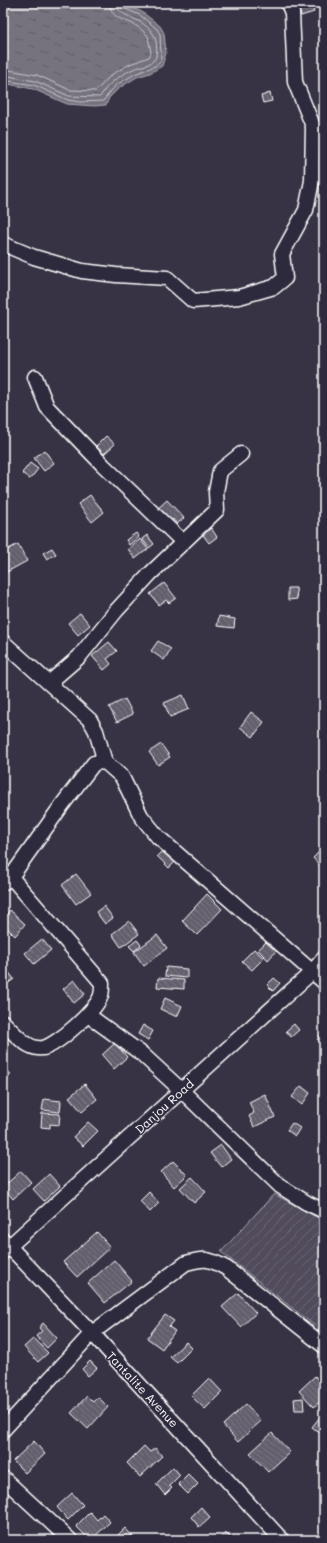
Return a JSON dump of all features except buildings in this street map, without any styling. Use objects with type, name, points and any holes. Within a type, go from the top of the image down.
[{"type":"street","points":[[3,244],[34,257],[82,271],[167,278],[193,301],[239,297],[274,287],[285,278],[282,254],[306,210],[312,181],[313,126],[295,82],[292,12],[288,3]]},
{"type":"street","points":[[35,378],[48,407],[103,465],[183,542]]},
{"type":"street","points":[[49,683],[79,657],[145,579],[217,510],[216,492],[220,471],[241,454]]},
{"type":"street","points":[[3,642],[90,720],[96,731],[105,762],[122,777],[141,816],[158,837],[324,982]]},
{"type":"street","points":[[3,1022],[22,1041],[33,1047],[43,1048],[59,1039],[88,1015],[101,996],[102,983],[7,880],[94,763],[105,762]]},
{"type":"street","name":"Danjou Road","points":[[5,1246],[312,972],[324,958]]},
{"type":"street","points":[[88,1015],[142,1054],[280,1186],[307,1203],[324,1211]]},
{"type":"street","name":"Tantalite Avenue","points":[[5,1246],[92,1333],[282,1540]]},
{"type":"street","points":[[3,1430],[92,1333],[186,1263],[202,1259],[212,1261],[226,1268],[324,1346]]},
{"type":"street","points":[[3,1478],[70,1540]]},
{"type":"shaded area","points":[[274,1194],[324,1221],[324,1333],[221,1252]]},
{"type":"water","points":[[3,3],[121,3],[142,12],[160,26],[164,33],[166,53],[162,66],[150,73],[137,77],[119,88],[109,98],[106,105],[94,106],[67,104],[33,89],[3,83]]}]
